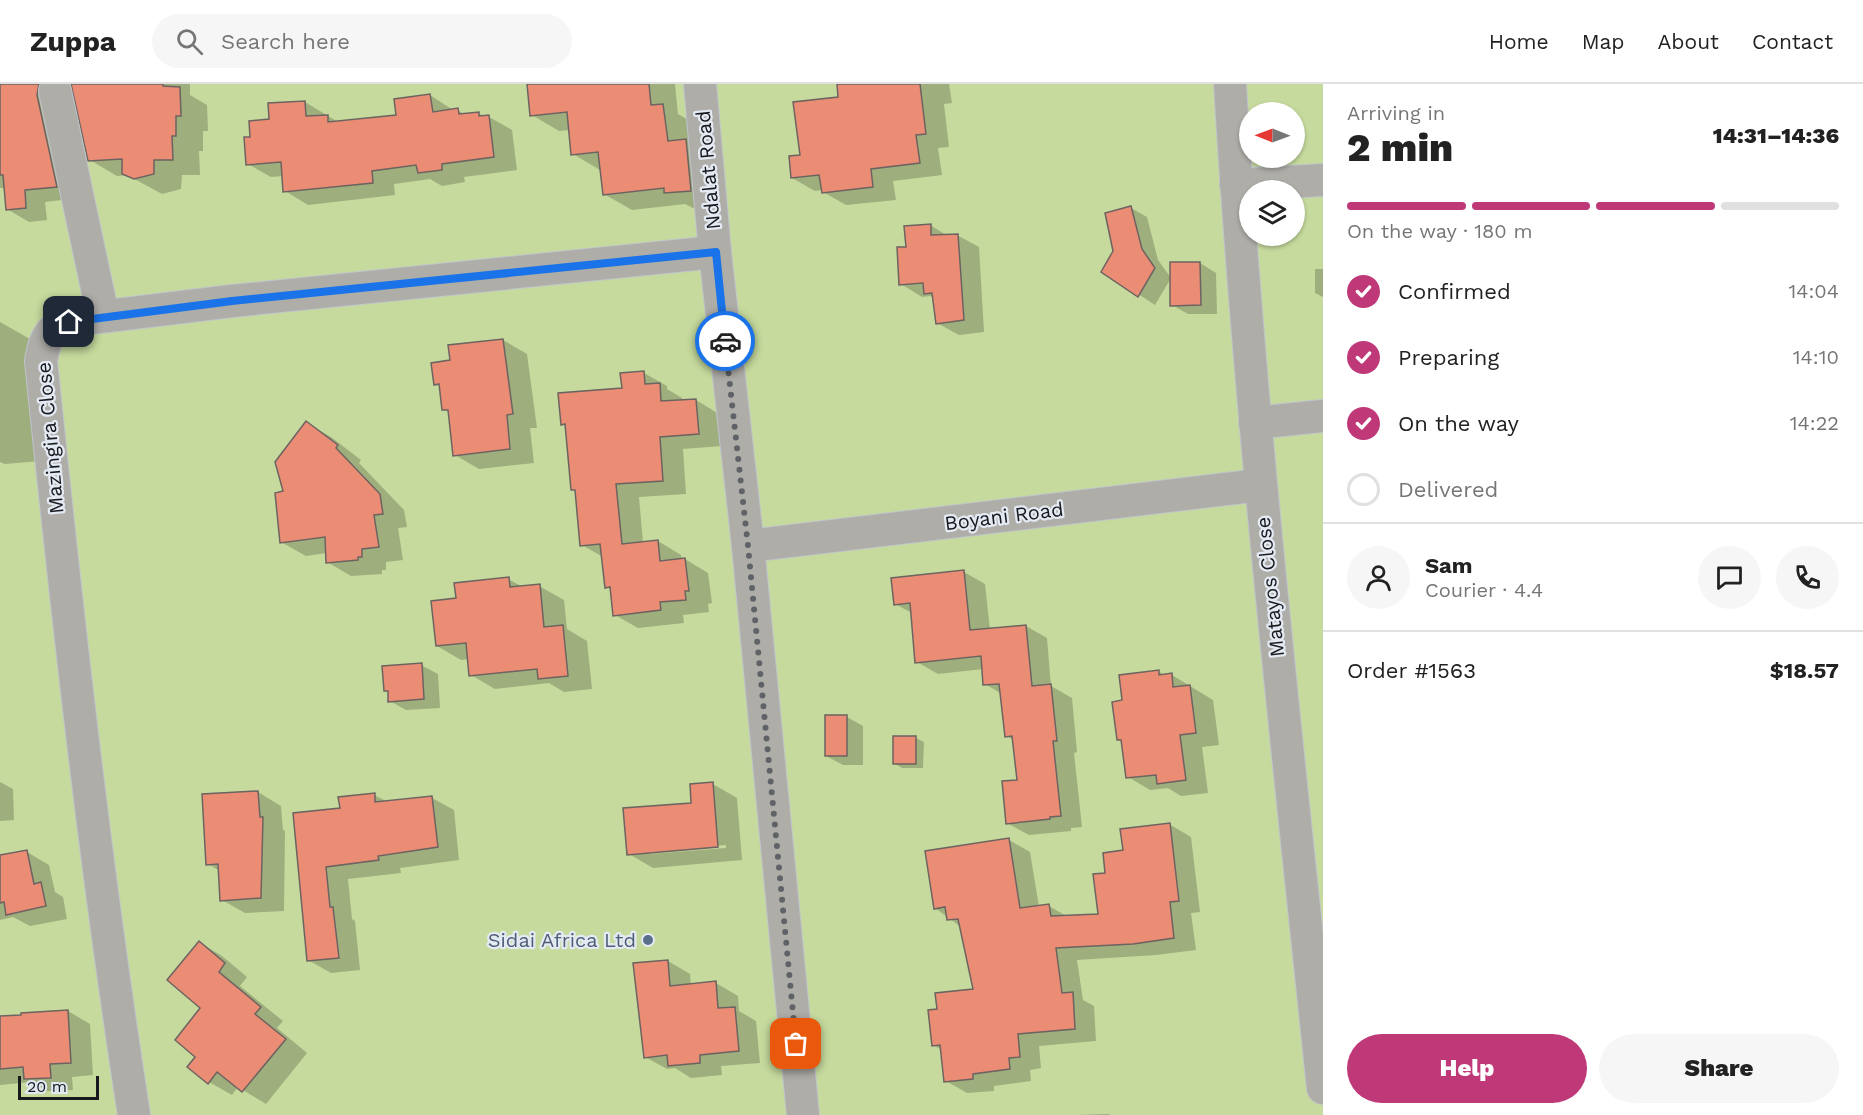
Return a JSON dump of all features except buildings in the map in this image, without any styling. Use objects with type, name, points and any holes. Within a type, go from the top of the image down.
[{"type":"street","name":"Ndalat Road","points":[[700,84],[748,546],[803,1115]]},
{"type":"street","name":"Matayos Close","points":[[1230,84],[1260,485],[1323,1088]]},
{"type":"street","points":[[55,91],[103,316]]},
{"type":"street","points":[[1236,185],[1323,180]]},
{"type":"street","name":"Mazingira Close","points":[[134,1115],[111,967],[70,642],[41,361],[46,337],[52,330],[69,322],[103,316],[716,252]]},
{"type":"street","points":[[1255,423],[1323,416]]},
{"type":"street","name":"Boyani Road","points":[[748,546],[1260,485]]},
{"type":"green space","points":[[0,84],[1323,84],[1323,1115],[0,1115]]},
{"type":"way so far","points":[[725,341],[748,546],[796,1044]]},
{"type":"place","name":"Sidai Africa Ltd","points":[[648,940]]},
{"type":"route","points":[[69,322],[232,301],[716,252],[725,341]]}]
